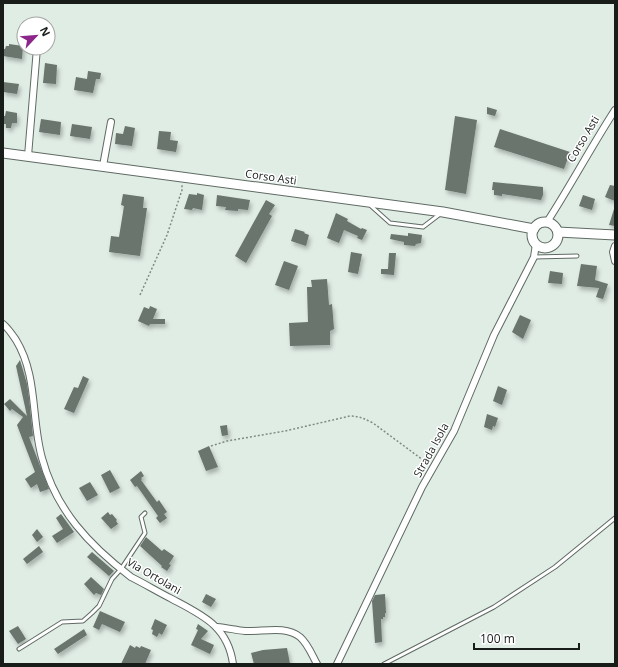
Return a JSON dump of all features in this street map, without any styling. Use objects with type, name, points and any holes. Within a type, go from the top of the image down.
[{"type":"main road","name":"Corso Asti","points":[[3,153],[443,212],[534,229]]},
{"type":"main road","points":[[547,222],[554,226],[558,232],[557,240],[551,246],[544,247],[536,244],[533,237],[534,229],[540,224],[547,222]]},
{"type":"main road","points":[[558,232],[615,235]]},
{"type":"street","points":[[28,156],[36,56]]},
{"type":"street","name":"Corso Asti","points":[[547,222],[574,180],[586,157],[615,110]]},
{"type":"street","points":[[103,166],[111,122]]},
{"type":"street","name":"Strada Isola","points":[[336,664],[422,487],[454,431],[494,335],[534,258],[536,244]]},
{"type":"street","points":[[615,246],[615,261]]},
{"type":"street","name":"Via Ortolani","points":[[3,324],[22,350],[29,370],[34,398],[38,442],[42,460],[63,508],[80,532],[103,555],[131,577],[204,616],[217,627],[232,653],[233,664]]},
{"type":"street","points":[[217,627],[247,631],[284,630],[294,633],[306,644],[317,664]]},
{"type":"lane","points":[[367,202],[390,223],[416,227],[423,227],[443,212]]},
{"type":"lane","points":[[534,258],[576,256]]},
{"type":"lane","points":[[19,648],[62,622],[83,621],[99,606],[112,579],[121,569],[145,533],[141,517],[145,513]]},
{"type":"lane","points":[[384,664],[494,607],[554,567],[615,518]]},
{"type":"path","points":[[140,295],[167,235],[182,190],[183,177]]},
{"type":"path","points":[[212,446],[228,441],[285,431],[350,416],[357,416],[372,423],[433,468]]},
{"type":"building","points":[[9,44],[16,45],[16,56],[22,56],[22,59],[3,56],[3,49],[5,49],[6,46],[9,46]]},
{"type":"building","points":[[45,63],[57,65],[56,84],[43,83]]},
{"type":"building","points":[[88,71],[101,73],[100,79],[96,79],[93,93],[74,90],[76,77],[87,79]]},
{"type":"building","points":[[3,82],[19,84],[17,94],[3,92]]},
{"type":"building","points":[[487,107],[497,110],[495,116],[487,114]]},
{"type":"building","points":[[6,111],[17,113],[17,123],[12,123],[11,128],[6,128],[6,124],[3,124],[3,116],[5,116]]},
{"type":"building","points":[[455,116],[477,120],[466,194],[445,190]]},
{"type":"building","points":[[41,119],[61,122],[60,135],[39,132]]},
{"type":"building","points":[[72,124],[92,127],[90,139],[70,136]]},
{"type":"building","points":[[125,126],[135,128],[132,146],[115,144],[116,133],[123,134]]},
{"type":"building","points":[[500,129],[570,152],[564,169],[494,147]]},
{"type":"building","points":[[159,131],[171,132],[170,140],[178,141],[176,152],[157,149]]},
{"type":"building","points":[[493,182],[543,187],[543,195],[541,200],[502,194],[502,196],[494,195],[494,190],[492,190]]},
{"type":"building","points":[[610,185],[615,186],[615,201],[605,197]]},
{"type":"building","points":[[197,193],[204,195],[202,210],[193,208],[192,210],[184,209],[189,194],[197,195]]},
{"type":"building","points":[[123,194],[144,197],[143,208],[147,208],[140,256],[109,252],[111,236],[119,237],[124,206],[121,205]]},
{"type":"building","points":[[217,195],[250,200],[248,210],[225,210],[226,207],[216,206]]},
{"type":"building","points":[[583,195],[595,199],[592,210],[579,206]]},
{"type":"building","points":[[266,200],[275,205],[269,214],[272,216],[246,263],[235,256]]},
{"type":"building","points":[[614,209],[615,210],[615,226],[609,225]]},
{"type":"building","points":[[336,213],[348,219],[347,221],[361,229],[367,230],[362,240],[357,238],[358,236],[344,230],[339,243],[327,238]]},
{"type":"building","points":[[295,229],[309,235],[306,246],[291,241]]},
{"type":"building","points":[[408,233],[422,235],[421,243],[416,244],[415,246],[404,245],[404,242],[390,239],[391,234],[408,236]]},
{"type":"building","points":[[351,252],[362,254],[358,274],[348,272]]},
{"type":"building","points":[[389,253],[396,253],[394,275],[381,274],[381,269],[388,269]]},
{"type":"building","points":[[284,261],[298,266],[289,290],[275,285]]},
{"type":"building","points":[[581,264],[597,266],[595,280],[608,284],[603,299],[596,297],[599,288],[577,286]]},
{"type":"building","points":[[550,271],[563,273],[562,284],[548,283]]},
{"type":"building","points":[[327,279],[329,305],[332,304],[334,329],[330,331],[330,345],[290,346],[289,323],[308,322],[307,287],[312,287],[311,280]]},
{"type":"building","points":[[150,306],[157,309],[153,319],[165,319],[165,324],[150,324],[149,326],[138,321],[144,307],[149,309]]},
{"type":"building","points":[[520,315],[531,320],[523,339],[512,332]]},
{"type":"building","points":[[20,360],[27,384],[29,398],[33,436],[29,437],[49,489],[40,492],[37,484],[31,488],[25,479],[35,472],[17,425],[23,417],[12,409],[10,411],[4,404],[10,399],[27,416],[16,366]]},
{"type":"building","points":[[83,376],[89,379],[74,413],[64,409],[74,387],[78,388]]},
{"type":"building","points":[[498,386],[507,390],[502,405],[493,401]]},
{"type":"building","points":[[487,414],[498,418],[495,427],[493,426],[492,430],[484,427]]},
{"type":"building","points":[[227,425],[228,435],[222,436],[220,426]]},
{"type":"building","points":[[209,446],[218,467],[206,471],[198,451]]},
{"type":"building","points":[[110,470],[120,488],[110,493],[101,475]]},
{"type":"building","points":[[141,471],[144,476],[141,480],[157,502],[159,500],[167,512],[164,514],[167,518],[160,523],[156,518],[158,516],[137,486],[135,487],[130,480]]},
{"type":"building","points":[[90,482],[98,495],[87,501],[79,488]]},
{"type":"building","points":[[108,512],[117,520],[116,521],[118,524],[111,529],[101,518]]},
{"type":"building","points":[[61,514],[74,532],[57,543],[52,536],[63,529],[56,518]]},
{"type":"building","points":[[37,529],[43,537],[37,542],[32,535]]},
{"type":"building","points":[[146,537],[162,551],[164,549],[174,556],[167,571],[140,546]]},
{"type":"building","points":[[39,546],[43,552],[27,564],[23,559]]},
{"type":"building","points":[[92,552],[114,571],[109,576],[87,557]]},
{"type":"building","points":[[91,577],[104,589],[101,595],[96,593],[94,595],[84,584]]},
{"type":"building","points":[[206,594],[216,599],[211,607],[202,602]]},
{"type":"building","points":[[385,594],[386,613],[385,617],[381,619],[382,642],[375,643],[372,601],[375,595]]},
{"type":"building","points":[[100,611],[125,622],[120,632],[102,624],[99,630],[93,627]]},
{"type":"building","points":[[155,619],[167,625],[162,635],[159,633],[157,637],[152,634],[153,630],[151,629]]},
{"type":"building","points":[[198,624],[208,631],[201,639],[214,645],[210,654],[191,645],[198,630],[196,629]]},
{"type":"building","points":[[18,626],[26,639],[18,644],[9,631]]},
{"type":"building","points":[[84,629],[87,635],[58,654],[54,649]]},
{"type":"building","points":[[130,645],[135,648],[136,646],[140,648],[141,646],[151,650],[145,664],[121,664]]},
{"type":"building","points":[[287,648],[290,664],[254,664],[251,653],[263,650]]}]
